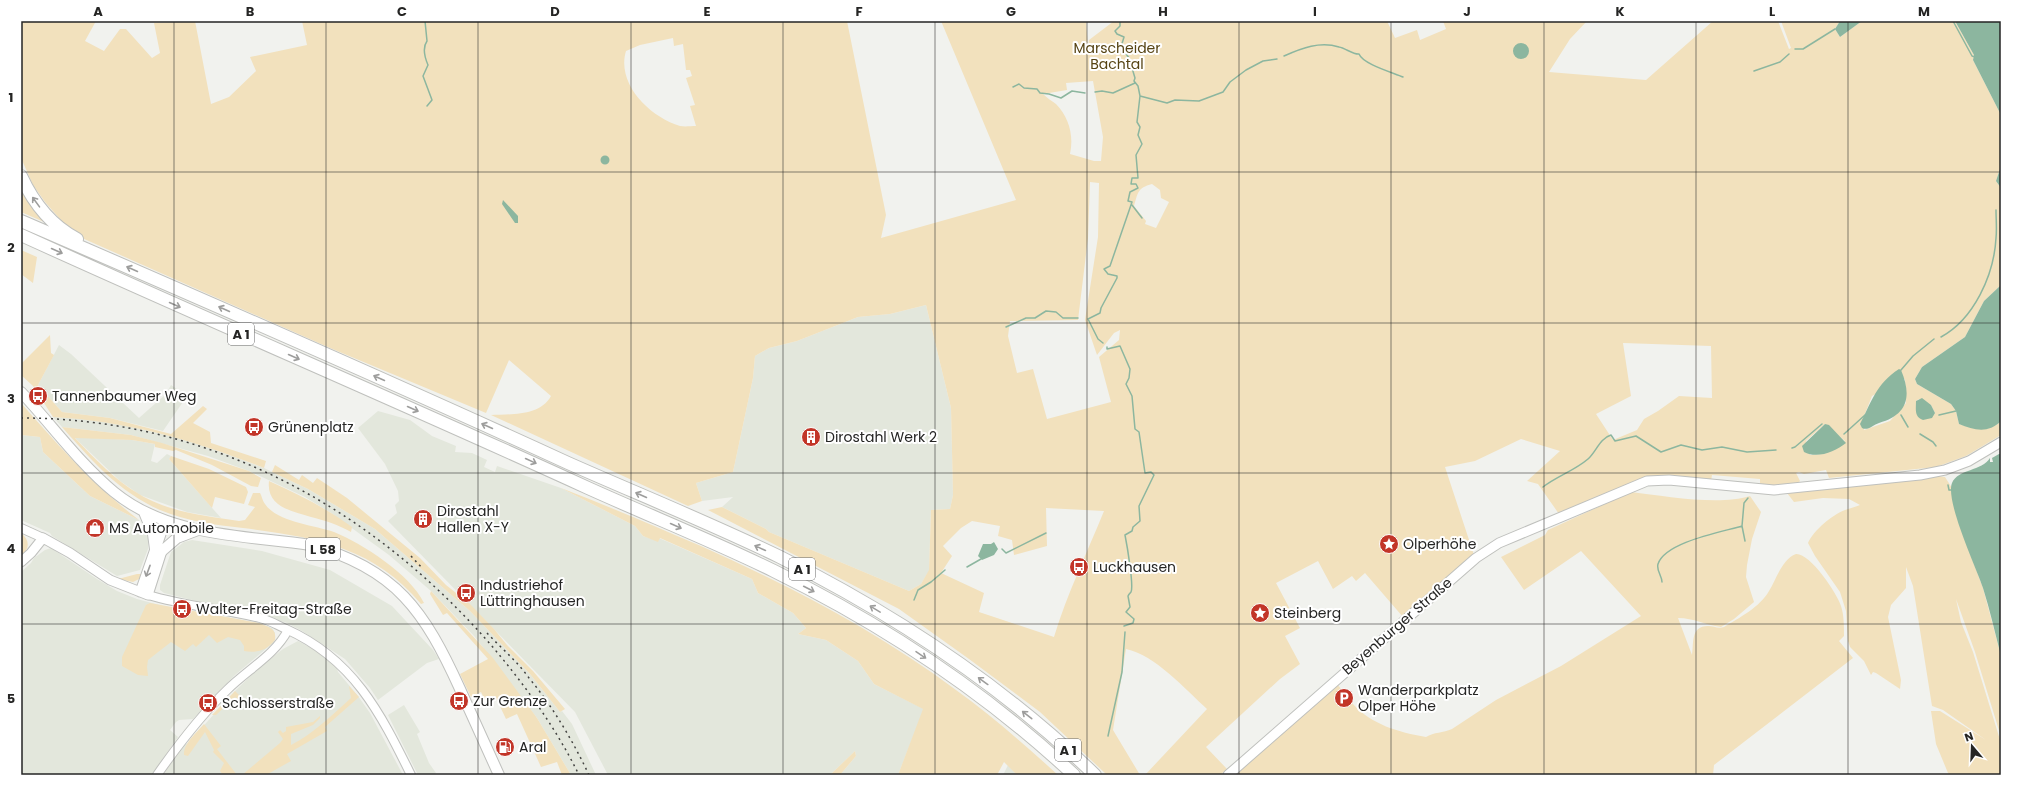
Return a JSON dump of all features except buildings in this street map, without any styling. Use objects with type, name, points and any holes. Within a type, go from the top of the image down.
[{"type":"highway","points":[[21,176],[34,199],[51,220],[73,237],[110,260]]},
{"type":"highway","name":"A 1","points":[[21,221],[466,416],[779,557],[828,582],[914,633],[1014,705],[1095,775]]},
{"type":"highway","name":"A 1","points":[[21,235],[496,445],[767,568],[821,595],[904,644],[944,670],[1008,719],[1074,775]]},
{"type":"main road","name":"L 58","points":[[21,392],[98,477],[114,492],[144,512],[168,522],[198,530],[310,545],[329,550],[353,559],[388,581],[408,599],[431,630],[446,659],[499,775]]},
{"type":"main road","name":"Beyenburger Straße","points":[[1228,775],[1476,558],[1499,543],[1647,481],[1669,480],[1774,490],[1920,475],[1945,470],[1968,462],[2001,442]]},
{"type":"main road","points":[[144,512],[159,550]]},
{"type":"main road","points":[[21,562],[31,553],[43,538],[64,549],[110,580],[144,593],[168,522]]},
{"type":"main road","points":[[159,550],[177,538],[198,530]]},
{"type":"street","points":[[21,528],[43,538]]},
{"type":"street","points":[[144,593],[169,601],[262,619],[288,630],[324,650],[350,675],[382,721],[411,775]]},
{"type":"street","points":[[157,775],[187,733],[208,709],[236,680],[282,642],[288,630]]},
{"type":"shaded area","points":[[1840,21],[1862,21],[1840,37],[1835,29]]},
{"type":"shaded area","points":[[1955,21],[2001,21],[2001,115],[1973,60],[1974,55]]},
{"type":"shaded area","points":[[1518,43],[1524,43],[1529,48],[1527,57],[1524,59],[1518,59],[1513,54],[1513,48]]},
{"type":"shaded area","points":[[605,155],[610,160],[605,165],[600,160]]},
{"type":"shaded area","points":[[2001,166],[2001,188],[1996,181]]},
{"type":"shaded area","points":[[503,200],[518,216],[518,223],[515,223],[502,204]]},
{"type":"shaded area","points":[[2001,285],[2001,421],[1991,428],[1981,430],[1959,424],[1956,411],[1951,404],[1917,384],[1915,379],[1922,367],[1965,337],[1984,301]]},
{"type":"shaded area","name":"Dirostahl Werk 2","points":[[926,305],[951,408],[953,495],[950,509],[931,510],[929,571],[921,584],[909,591],[769,532],[766,529],[722,507],[733,497],[702,501],[696,483],[733,472],[753,378],[755,356],[769,348],[797,341],[858,317],[890,314]]},
{"type":"shaded area","points":[[59,345],[71,354],[139,418],[166,394],[171,385],[187,396],[163,431],[110,418],[62,412],[38,385]]},
{"type":"shaded area","points":[[1899,369],[1901,370],[1904,379],[1907,396],[1902,410],[1889,419],[1868,428],[1862,428],[1860,424],[1875,394],[1885,381]]},
{"type":"shaded area","points":[[1922,398],[1931,405],[1935,413],[1932,418],[1923,420],[1917,415],[1916,401]]},
{"type":"shaded area","points":[[378,411],[410,420],[432,436],[456,446],[455,452],[472,453],[487,460],[484,467],[495,472],[497,466],[561,488],[635,526],[643,536],[658,541],[659,538],[752,579],[758,593],[793,613],[806,628],[798,634],[826,640],[858,661],[874,684],[924,709],[898,775],[840,775],[856,756],[855,751],[830,775],[608,775],[575,712],[388,521],[397,513],[395,505],[399,501],[398,491],[385,464],[358,428]]},
{"type":"shaded area","points":[[53,417],[87,419],[123,425],[175,437],[213,449],[264,468],[308,489],[375,529],[470,611],[530,674],[560,712],[562,711],[572,724],[596,775],[571,775],[537,718],[475,637],[431,591],[389,555],[331,513],[305,497],[249,471],[208,456],[131,435],[62,427]]},
{"type":"shaded area","points":[[1825,424],[1829,425],[1846,443],[1826,454],[1814,455],[1804,452],[1802,446]]},
{"type":"shaded area","points":[[21,435],[40,437],[43,452],[90,496],[139,520],[148,538],[148,549],[140,570],[117,576],[52,536],[50,533],[21,520]]},
{"type":"shaded area","points":[[74,437],[132,440],[155,444],[151,461],[157,463],[167,454],[171,456],[169,459],[221,518],[187,512],[140,495],[120,481]]},
{"type":"shaded area","points":[[2001,454],[2001,656],[1986,596],[1962,534],[1951,492],[1952,483],[1955,478],[1982,465],[1990,458],[1990,462],[1993,462],[1992,458]]},
{"type":"shaded area","points":[[192,540],[262,551],[330,570],[392,606],[433,650],[439,659],[427,663],[378,700],[370,688],[345,659],[287,623],[255,612],[204,603],[164,593],[160,590],[160,585],[171,552],[184,542]]},
{"type":"shaded area","points":[[994,542],[998,549],[994,555],[982,560],[978,556],[983,544],[991,544]]},
{"type":"shaded area","points":[[51,548],[117,591],[137,599],[163,606],[259,623],[272,628],[275,633],[274,642],[235,675],[193,719],[179,720],[176,722],[170,730],[178,737],[152,775],[21,775],[21,572],[31,563],[34,558],[45,550]]},
{"type":"shaded area","points":[[298,641],[315,650],[337,668],[338,672],[370,713],[403,775],[163,775],[184,745],[188,743],[235,691],[260,667],[283,649]]},
{"type":"shaded area","points":[[404,705],[420,732],[417,734],[429,763],[436,773],[433,775],[418,775],[388,715]]},
{"type":"shaded area","points":[[1008,765],[1017,775],[1003,775]]},
{"type":"green space","name":"Marscheider Bachtal","points":[[21,21],[96,21],[85,41],[104,51],[120,29],[126,29],[152,58],[160,53],[154,23],[195,21],[211,104],[229,97],[256,71],[250,57],[307,45],[302,21],[847,21],[886,215],[881,238],[1016,200],[941,21],[1086,21],[1088,47],[1089,40],[1114,21],[1387,21],[1395,38],[1417,30],[1420,40],[1446,29],[1443,21],[1587,21],[1570,39],[1549,72],[1646,80],[1713,21],[1778,21],[1789,49],[1791,48],[1781,21],[1840,21],[1835,29],[1840,37],[1862,21],[1955,21],[1974,55],[1973,60],[2001,115],[2001,166],[1996,181],[2001,188],[2001,285],[1984,301],[1965,337],[1922,367],[1915,379],[1917,384],[1951,404],[1956,411],[1959,424],[1986,429],[2001,421],[2001,435],[1966,456],[1936,467],[1829,478],[1826,470],[1804,474],[1799,472],[1796,473],[1800,481],[1798,483],[1760,486],[1760,479],[1712,475],[1711,481],[1663,477],[1559,514],[1538,484],[1527,481],[1560,451],[1521,439],[1475,461],[1445,467],[1474,555],[1403,617],[1365,573],[1356,581],[1352,576],[1333,589],[1318,561],[1276,583],[1300,628],[1285,636],[1300,664],[1280,679],[1206,747],[1227,769],[1220,775],[1145,775],[1207,709],[1159,665],[1137,652],[1126,649],[1113,730],[1140,775],[1107,775],[1040,712],[899,609],[708,510],[722,507],[766,529],[769,532],[909,591],[921,584],[929,570],[931,510],[950,509],[953,495],[951,408],[926,305],[890,314],[858,317],[797,341],[769,348],[755,356],[753,378],[733,472],[696,483],[702,501],[688,506],[491,415],[516,414],[533,411],[546,403],[551,396],[509,360],[486,413],[330,348],[82,238],[66,226],[45,202],[33,185],[21,158]],"holes":[[[673,38],[674,46],[683,44],[686,70],[690,70],[692,76],[686,78],[695,105],[690,106],[696,126],[680,126],[669,122],[647,107],[638,98],[626,75],[624,63],[626,51],[640,45]],[[1093,81],[1103,137],[1101,161],[1094,161],[1070,154],[1071,134],[1067,121],[1056,104],[1043,94],[1067,90],[1066,83]],[[1090,182],[1099,183],[1098,237],[1085,320],[1097,355],[1114,333],[1120,330],[1119,340],[1099,357],[1111,402],[1047,419],[1033,369],[1017,373],[1008,336],[1010,321],[1078,320],[1088,238]],[[1152,184],[1160,190],[1161,198],[1169,202],[1156,228],[1145,224],[1146,221],[1134,206],[1136,198],[1143,187]],[[1623,343],[1711,346],[1712,398],[1679,396],[1644,419],[1637,430],[1613,440],[1596,414],[1631,396]],[[1905,379],[1906,403],[1890,421],[1864,430],[1863,419],[1872,396]],[[1919,399],[1931,405],[1935,413],[1916,412],[1916,401]],[[1825,424],[1845,441],[1823,454],[1810,455],[1806,441]],[[1046,508],[1104,511],[1071,589],[1054,637],[979,612],[984,593],[941,573],[952,556],[943,546],[961,528],[972,521],[1000,526],[998,536],[1012,540],[1014,555],[1047,546]]]},
{"type":"green space","points":[[21,181],[58,228],[21,212]]},
{"type":"green space","points":[[21,250],[37,257],[33,283],[21,274]]},
{"type":"green space","points":[[50,335],[51,353],[54,355],[38,385],[62,412],[110,418],[171,434],[203,406],[207,409],[193,423],[210,432],[211,443],[266,461],[264,468],[213,449],[161,434],[108,423],[53,417],[33,386],[21,375],[21,364]]},
{"type":"green space","points":[[21,403],[63,450],[92,479],[139,520],[90,496],[43,452],[40,437],[21,435]]},
{"type":"green space","points":[[62,427],[131,435],[162,443],[249,471],[261,478],[258,487],[251,486],[212,465],[176,450],[173,451],[155,447],[155,444],[132,440],[75,438],[105,468],[130,488],[150,500],[175,509],[239,521],[245,520],[255,507],[248,505],[253,493],[260,493],[265,504],[278,515],[296,522],[334,532],[372,552],[408,581],[424,603],[421,604],[402,584],[383,569],[362,557],[340,548],[317,541],[269,531],[201,522],[170,514],[145,503],[106,474]]},
{"type":"green space","points":[[171,456],[209,469],[246,487],[248,492],[244,504],[215,497],[212,508],[169,459]]},
{"type":"green space","points":[[275,465],[299,480],[302,475],[313,483],[317,478],[347,498],[420,558],[446,585],[470,604],[533,671],[565,709],[560,712],[530,674],[470,611],[375,529],[308,489],[272,472]]},
{"type":"green space","points":[[1938,476],[1945,477],[1952,488],[1954,506],[1983,588],[2001,656],[2001,737],[1975,652],[1956,599],[1961,622],[1973,652],[2001,743],[2001,775],[1950,775],[1948,773],[1936,744],[1931,711],[1940,711],[1986,740],[1943,710],[1932,706],[1913,586],[1906,567],[1906,588],[1891,605],[1888,617],[1901,680],[1900,689],[1876,673],[1873,672],[1871,675],[1864,661],[1850,647],[1848,641],[1846,611],[1840,592],[1815,556],[1808,543],[1814,533],[1829,519],[1840,512],[1860,505],[1849,499],[1823,498],[1794,502],[1787,493]]},
{"type":"green space","points":[[269,481],[301,496],[332,514],[352,527],[351,532],[342,527],[289,510],[282,506],[272,497],[269,490]]},
{"type":"green space","points":[[561,488],[734,561],[800,594],[864,629],[895,648],[969,700],[1008,731],[1058,775],[1017,775],[1004,762],[997,775],[898,775],[923,709],[874,684],[858,661],[826,640],[798,634],[806,628],[793,613],[758,593],[752,579],[660,538],[658,542],[643,536],[635,526]]},
{"type":"green space","points":[[1631,492],[1675,498],[1708,500],[1737,499],[1750,496],[1761,512],[1752,539],[1746,577],[1754,602],[1734,619],[1721,627],[1689,619],[1678,618],[1692,655],[1694,636],[1698,629],[1708,626],[1720,628],[1724,627],[1755,607],[1769,591],[1783,565],[1787,560],[1796,554],[1802,555],[1822,575],[1834,592],[1841,606],[1844,636],[1839,641],[1853,658],[1714,765],[1713,775],[1233,775],[1333,685],[1338,685],[1341,689],[1336,693],[1347,707],[1352,703],[1360,711],[1377,722],[1405,733],[1426,737],[1452,729],[1496,700],[1561,666],[1641,616],[1581,551],[1524,590],[1501,557],[1545,535],[1548,530]]},
{"type":"green space","points":[[21,533],[28,544],[26,550],[21,556]]},
{"type":"green space","points":[[143,574],[139,579],[133,582],[118,579]]},
{"type":"green space","points":[[431,591],[493,658],[537,718],[571,775],[562,775],[557,762],[541,767],[517,714],[506,719],[496,698],[486,702],[481,692],[471,697],[460,674],[488,659],[447,613],[443,615],[430,594]]},
{"type":"green space","points":[[150,603],[259,623],[273,630],[275,633],[275,640],[265,649],[253,652],[244,651],[244,646],[240,640],[228,637],[217,643],[209,635],[196,647],[193,644],[185,651],[171,642],[148,660],[148,676],[138,675],[122,666],[122,657],[146,605]]},
{"type":"green space","points":[[349,686],[359,697],[325,727],[327,731],[287,754],[291,761],[266,775],[242,775],[280,743],[283,739],[278,732],[280,730],[283,733],[286,731],[286,727],[313,722],[320,716],[320,718],[313,725],[291,734],[291,745],[322,724],[351,698]]},
{"type":"green space","points":[[235,691],[241,697],[241,701],[235,697],[216,715],[212,715]]},
{"type":"green space","points":[[204,724],[221,746],[217,749],[237,775],[223,775],[220,771],[224,763],[213,752],[214,750],[205,732],[188,756],[184,755],[188,742]]},
{"type":"green space","points":[[855,751],[856,756],[840,775],[830,775]]},
{"type":"waterway","points":[[425,21],[427,41],[425,44],[424,53],[428,65],[423,76],[432,100],[427,106]]},
{"type":"waterway","points":[[1103,343],[1098,339],[1088,319],[1100,313],[1101,308],[1117,278],[1117,276],[1108,274],[1104,269],[1110,266],[1132,202],[1128,201],[1130,192],[1138,188],[1136,184],[1131,184],[1132,178],[1138,178],[1136,155],[1142,144],[1138,135],[1140,127],[1137,122],[1140,96],[1138,86],[1134,81],[1135,78],[1129,58],[1124,51],[1127,50],[1126,47],[1121,47],[1124,37],[1117,34],[1115,31],[1120,26],[1120,21]]},
{"type":"waterway","points":[[1953,21],[1972,56],[1975,57]]},
{"type":"waterway","points":[[1795,49],[1803,49],[1835,29]]},
{"type":"waterway","points":[[1284,56],[1311,46],[1332,45],[1359,54],[1366,61],[1403,77]]},
{"type":"waterway","points":[[1754,71],[1780,62],[1789,54]]},
{"type":"waterway","points":[[1140,96],[1167,103],[1175,100],[1199,101],[1223,92],[1230,82],[1246,70],[1263,61],[1277,59]]},
{"type":"waterway","points":[[1095,92],[1102,91],[1113,93],[1135,83]]},
{"type":"waterway","points":[[1013,87],[1019,84],[1024,88],[1037,89],[1040,93],[1061,98],[1072,91],[1085,93]]},
{"type":"waterway","points":[[1132,205],[1142,218]]},
{"type":"waterway","points":[[1941,337],[1953,329],[1963,319],[1980,295],[1991,267],[1994,252],[1996,210]]},
{"type":"waterway","points":[[1006,327],[1026,318],[1035,318],[1046,311],[1056,312],[1063,318],[1078,318]]},
{"type":"waterway","points":[[1901,370],[1913,356],[1934,339]]},
{"type":"waterway","points":[[1107,347],[1107,349],[1120,346],[1130,369],[1129,378],[1126,384],[1132,396],[1135,429],[1139,432],[1145,473],[1151,472],[1154,475],[1139,506],[1140,521],[1133,527],[1132,531],[1125,535],[1132,582],[1131,592],[1128,596],[1130,607],[1126,612],[1134,619],[1133,623],[1124,626]]},
{"type":"waterway","points":[[1939,415],[1956,411]]},
{"type":"waterway","points":[[1844,434],[1865,415]]},
{"type":"waterway","points":[[1901,415],[1908,427]]},
{"type":"waterway","points":[[1792,448],[1822,424]]},
{"type":"waterway","points":[[1920,434],[1933,442],[1936,446]]},
{"type":"waterway","points":[[1543,487],[1583,463],[1591,456],[1601,442],[1611,435],[1615,441],[1636,436],[1661,452],[1681,445],[1702,450],[1722,447],[1747,452],[1776,450]]},
{"type":"waterway","points":[[1948,485],[1949,490],[1952,490]]},
{"type":"waterway","points":[[1662,582],[1658,571],[1658,564],[1663,556],[1682,544],[1695,539],[1742,526],[1744,503],[1748,498]]},
{"type":"waterway","points":[[1742,526],[1745,541]]},
{"type":"waterway","points":[[1002,549],[1006,553],[1046,533]]},
{"type":"waterway","points":[[967,567],[981,559]]},
{"type":"waterway","points":[[914,600],[918,590],[931,582],[945,570]]},
{"type":"waterway","points":[[1108,736],[1122,672],[1125,632]]},
{"type":"railway","points":[[21,418],[90,422],[156,434],[220,453],[281,479],[338,512],[393,551],[444,595],[491,645],[539,707],[560,740],[579,775]]},
{"type":"railway","points":[[411,556],[423,569]]},
{"type":"railway","points":[[487,633],[519,666],[538,689],[569,737],[589,775]]},
{"type":"place","name":"Tannenbaumer Weg","points":[[38,396]]},
{"type":"place","name":"Grünenplatz","points":[[254,427]]},
{"type":"place","name":"Dirostahl Werk 2","points":[[811,437]]},
{"type":"place","name":"Dirostahl Hallen X-Y","points":[[423,519]]},
{"type":"place","name":"MS Automobile","points":[[95,528]]},
{"type":"place","name":"Olperhöhe","points":[[1389,544]]},
{"type":"place","name":"Luckhausen","points":[[1079,567]]},
{"type":"place","name":"Industriehof Lüttringhausen","points":[[466,593]]},
{"type":"place","name":"Walter-Freitag-Straße","points":[[182,609]]},
{"type":"place","name":"Steinberg","points":[[1260,613]]},
{"type":"place","name":"Wanderparkplatz Olper Höhe","points":[[1344,698]]},
{"type":"place","name":"Zur Grenze","points":[[459,701]]},
{"type":"place","name":"Schlosserstraße","points":[[208,703]]},
{"type":"place","name":"Aral","points":[[505,747]]}]
